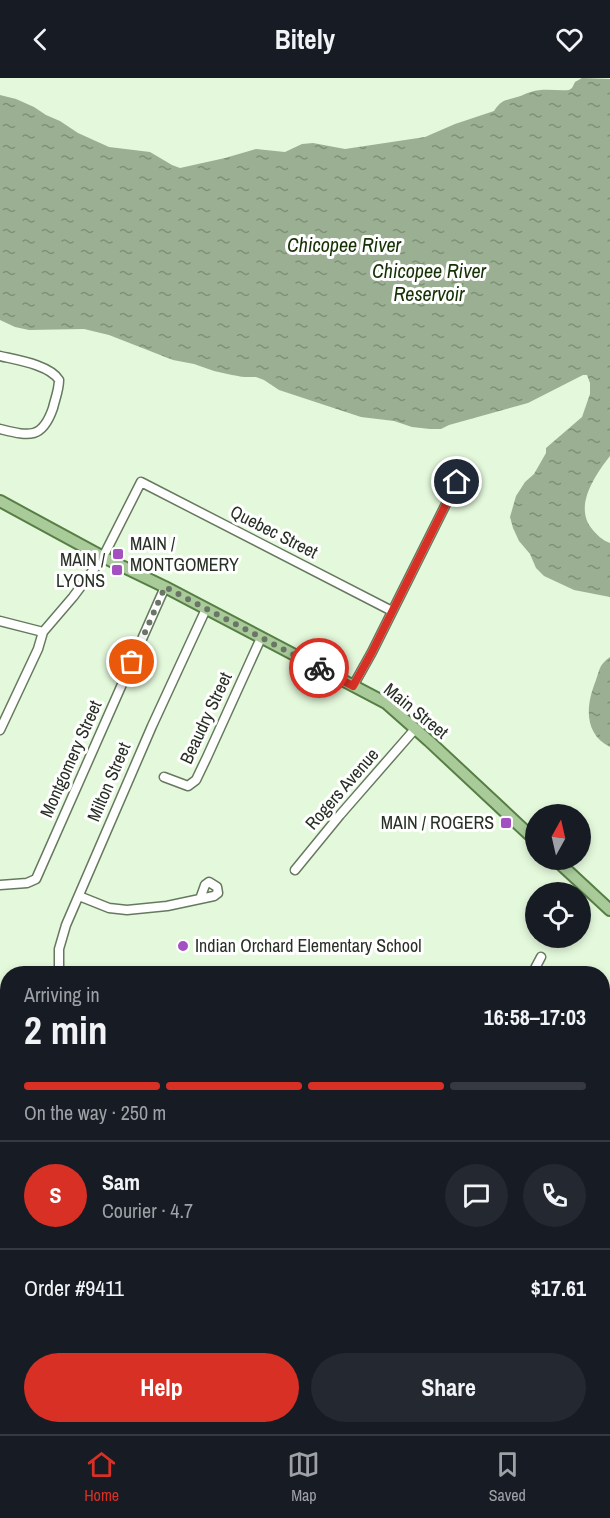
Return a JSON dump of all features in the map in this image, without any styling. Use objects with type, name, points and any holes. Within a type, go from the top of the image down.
[{"type":"main road","name":"Main Street","points":[[0,501],[386,704],[525,831]]},
{"type":"main road","points":[[567,870],[610,910]]},
{"type":"street","points":[[0,356],[33,364],[51,372],[59,380],[47,424],[40,431],[34,434],[0,429]]},
{"type":"street","name":"Quebec Street","points":[[103,557],[141,482],[392,611]]},
{"type":"street","points":[[353,686],[457,482]]},
{"type":"street","points":[[0,728],[38,650],[43,632],[103,557]]},
{"type":"street","name":"Montgomery Street","points":[[0,885],[27,883],[36,879],[165,587]]},
{"type":"street","name":"Milton Street","points":[[59,966],[59,949],[68,920],[152,726],[206,609]]},
{"type":"street","points":[[0,621],[43,632]]},
{"type":"street","name":"Beaudry Street","points":[[164,777],[189,786],[196,780],[261,638]]},
{"type":"street","name":"Rogers Avenue","points":[[295,870],[415,729]]},
{"type":"street","points":[[79,896],[120,910],[173,905],[200,898]]},
{"type":"street","points":[[536,966],[541,957]]},
{"type":"water","name":"Chicopee River Reservoir","points":[[582,78],[610,79],[610,456],[593,481],[585,510],[592,529],[610,543],[610,597],[574,590],[544,576],[536,568],[530,554],[519,541],[510,517],[516,496],[525,482],[534,474],[546,453],[546,448],[582,417],[590,394],[587,375],[528,403],[441,429],[430,429],[361,417],[279,390],[256,377],[232,375],[173,360],[109,335],[84,329],[29,330],[0,320],[0,95],[34,107],[78,133],[109,147],[150,152],[180,168],[256,149],[285,152],[302,144],[313,143],[345,149],[425,137],[494,111],[504,101],[529,92],[569,90],[575,82]]},
{"type":"water","points":[[610,657],[610,747],[595,734],[589,718],[589,708],[599,670]]},
{"type":"way so far","points":[[132,662],[165,587],[319,668]]},
{"type":"place","name":"MAIN / MONTGOMERY","points":[[118,554]]},
{"type":"place","name":"MAIN / LYONS","points":[[117,570]]},
{"type":"place","name":"MAIN / ROGERS","points":[[506,823]]},
{"type":"place","name":"Indian Orchard Elementary School","points":[[183,946]]},
{"type":"route","points":[[319,668],[353,686],[457,482]]},
{"type":"water label","name":"Chicopee River","points":[[344,245]]}]
